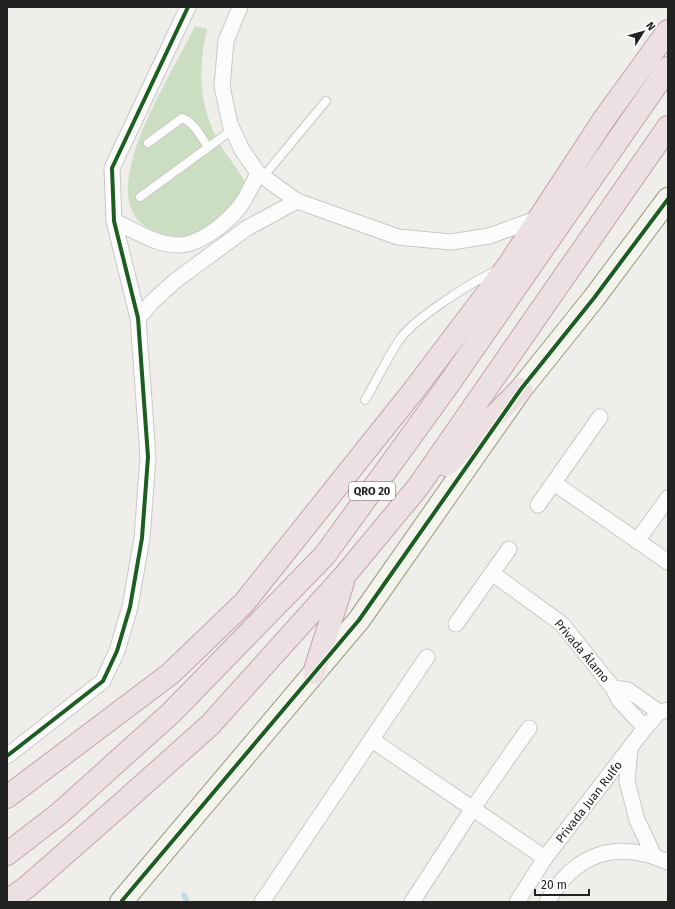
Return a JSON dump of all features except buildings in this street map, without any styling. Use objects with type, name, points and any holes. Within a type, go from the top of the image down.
[{"type":"highway","points":[[7,797],[170,674],[244,603],[414,390],[508,266],[604,119],[668,31]]},
{"type":"highway","name":"QRO 20","points":[[7,854],[60,813],[171,713],[325,554],[448,385],[668,68]]},
{"type":"highway","name":"QRO 20","points":[[7,901],[26,887],[210,725],[345,575],[397,514],[454,436],[668,127]]},
{"type":"highway","points":[[397,514],[521,389]]},
{"type":"highway","points":[[314,673],[345,575]]},
{"type":"street","points":[[7,756],[103,681],[117,651],[130,607],[142,538],[148,457],[138,318],[114,221],[112,168],[188,7]]},
{"type":"street","points":[[240,7],[226,41],[222,86],[232,130],[242,150],[261,175],[297,201],[398,237],[451,242],[489,236],[539,218]]},
{"type":"street","points":[[114,221],[157,241],[180,245],[199,240],[222,224],[238,210],[261,175]]},
{"type":"street","points":[[122,902],[359,620],[521,389],[594,298],[648,228],[668,199]]},
{"type":"street","points":[[138,318],[152,302],[175,281],[247,228],[297,201]]},
{"type":"street","points":[[648,228],[668,217]]},
{"type":"street","points":[[538,505],[600,417]]},
{"type":"street","points":[[554,483],[668,562]]},
{"type":"street","points":[[637,541],[668,498]]},
{"type":"street","points":[[456,624],[509,548]]},
{"type":"street","name":"Privada Álamo","points":[[492,573],[562,624],[614,688],[619,700],[645,728]]},
{"type":"street","points":[[262,902],[427,657]]},
{"type":"street","name":"Privada Álamo","points":[[614,688],[628,690],[664,711]]},
{"type":"street","name":"Privada Juan Rulfo","points":[[517,902],[545,858],[645,728],[664,711]]},
{"type":"street","points":[[412,902],[473,808],[529,728]]},
{"type":"street","points":[[372,740],[545,858]]},
{"type":"street","points":[[630,748],[627,781],[637,820],[654,856]]},
{"type":"street","points":[[547,902],[570,870],[593,857],[606,853],[629,851],[654,856],[668,862]]},
{"type":"lane","points":[[261,175],[326,101]]},
{"type":"lane","points":[[148,144],[182,118],[188,120],[208,147]]},
{"type":"lane","points":[[140,197],[232,130]]},
{"type":"lane","points":[[365,400],[400,338],[412,326],[479,278],[508,266]]},
{"type":"green space","points":[[195,26],[207,29],[201,77],[202,92],[209,121],[224,151],[245,182],[233,206],[216,221],[194,235],[181,237],[170,236],[151,230],[137,219],[130,204],[128,184],[131,165],[145,124]]},
{"type":"waterway","points":[[184,895],[187,902]]},
{"type":"cycle path","points":[[7,756],[103,681],[117,651],[130,607],[142,538],[148,457],[138,318],[114,221],[112,168],[188,7]]},
{"type":"cycle path","points":[[121,902],[359,620],[521,389],[594,298],[668,199]]}]
